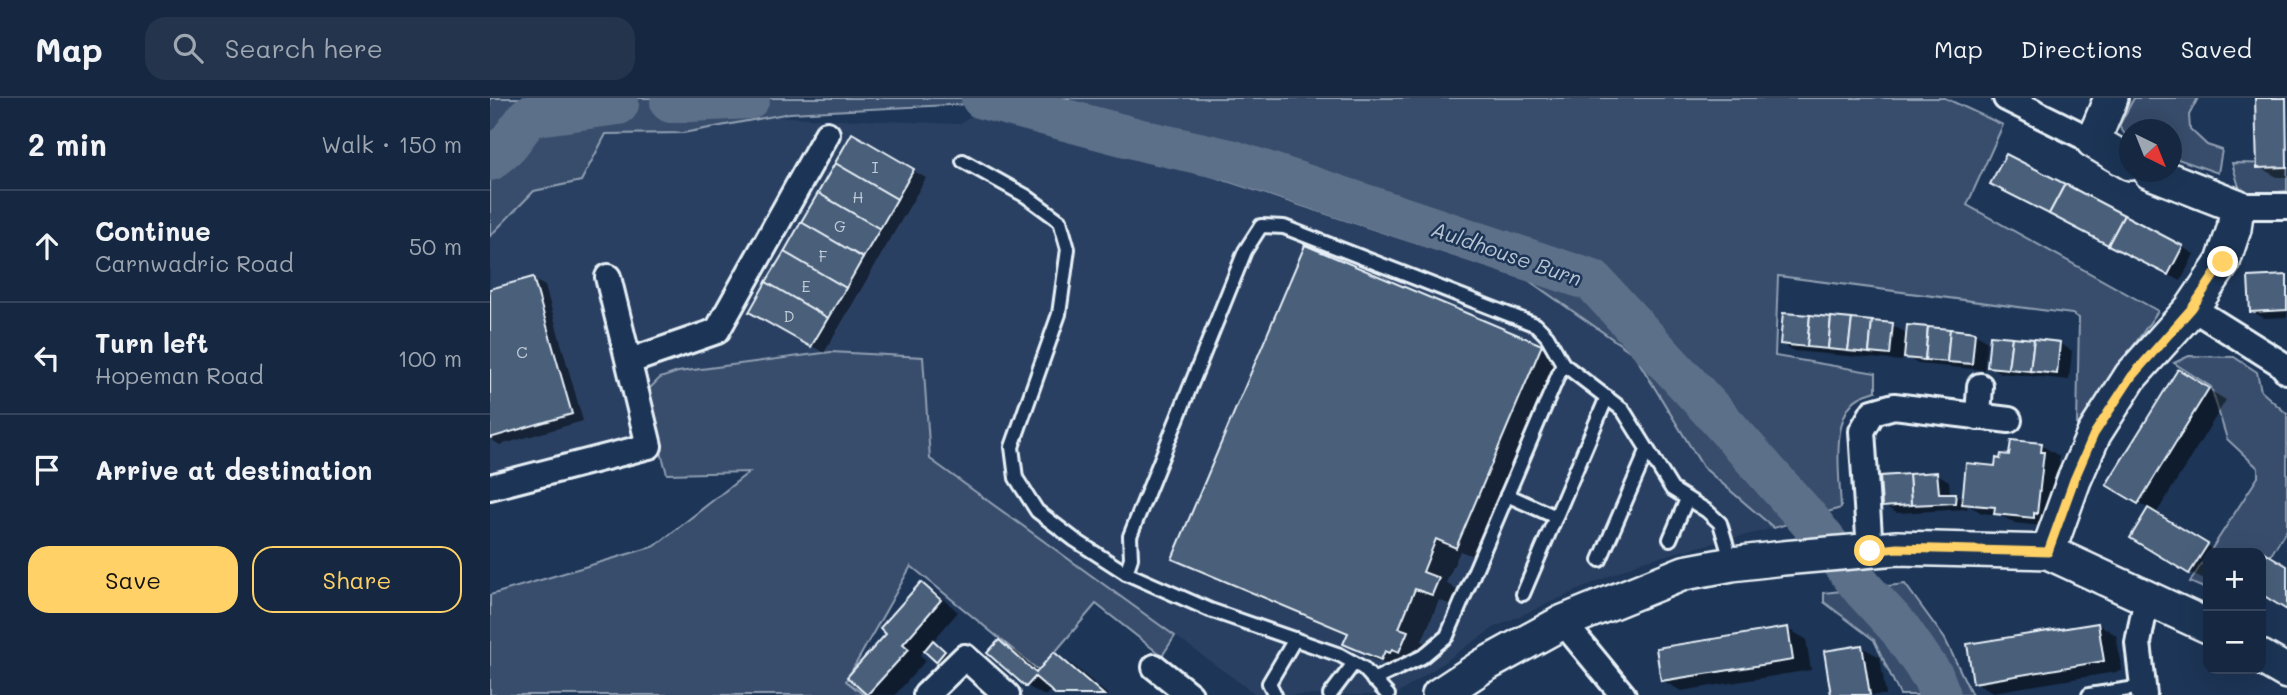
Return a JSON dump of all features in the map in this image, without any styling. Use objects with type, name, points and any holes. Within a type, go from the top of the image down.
[{"type":"street","points":[[2092,141],[2111,98]]},
{"type":"street","points":[[2017,101],[2119,157]]},
{"type":"street","points":[[630,361],[717,331],[827,134]]},
{"type":"street","points":[[2176,182],[2237,206],[2287,206]]},
{"type":"street","points":[[2048,552],[2094,434],[2132,376],[2192,308],[2223,262],[2234,229],[2237,206]]},
{"type":"street","points":[[490,487],[649,446],[608,277]]},
{"type":"street","points":[[2192,308],[2287,370]]},
{"type":"street","points":[[1978,416],[1980,386]]},
{"type":"street","points":[[1884,550],[1862,431],[1873,412],[1894,406],[2009,420]]},
{"type":"street","points":[[1439,695],[1483,666],[1563,622],[1684,573],[1732,564],[1796,557],[1884,550],[2048,552],[2203,624]]},
{"type":"street","points":[[2143,691],[2138,643],[2147,597]]},
{"type":"street","points":[[1563,622],[1623,695]]},
{"type":"street","points":[[926,695],[965,657],[1007,695]]},
{"type":"street","points":[[2266,660],[2287,672]]},
{"type":"street","points":[[1155,667],[1185,693]]},
{"type":"lane","points":[[963,161],[1026,197],[1060,221],[1068,249],[1059,314],[1012,447],[1016,478],[1037,511],[1126,573],[1209,610],[1340,655],[1363,668],[1388,695]]},
{"type":"lane","points":[[1126,573],[1131,558],[1130,536],[1245,251],[1261,226],[1284,227],[1536,325],[1548,336],[1563,364],[1623,410],[1672,489],[1707,511],[1720,523],[1732,564]]},
{"type":"lane","points":[[1373,680],[1422,657],[1447,636],[1563,364]]},
{"type":"lane","points":[[1523,594],[1607,397]]},
{"type":"lane","points":[[1600,560],[1647,451]]},
{"type":"lane","points":[[1507,495],[1556,517]]},
{"type":"lane","points":[[1670,539],[1687,499]]},
{"type":"lane","points":[[1275,695],[1269,683],[1295,639]]},
{"type":"lane","points":[[1329,695],[1354,663]]},
{"type":"lane","points":[[2089,695],[2143,691]]},
{"type":"shaded area","points":[[490,98],[605,103],[786,117],[960,124],[989,103],[1528,280],[1634,354],[1703,467],[1774,528],[1643,561],[1495,627],[1396,695],[1257,695],[930,459],[923,358],[652,441],[490,485]]},
{"type":"shaded area","points":[[490,98],[1945,98],[2003,125],[1967,205],[2158,311],[2077,426],[2079,318],[2072,314],[1778,276],[1775,356],[1876,373],[1876,391],[1860,397],[1850,405],[1844,417],[1838,464],[1841,508],[1774,528],[1703,467],[1634,354],[1528,280],[989,103],[790,113],[683,133],[606,134],[581,181],[534,191],[490,236]]},
{"type":"shaded area","points":[[2134,98],[2198,98],[2189,115],[2190,129],[2207,145],[2222,150],[2218,173],[2182,160],[2182,119],[2123,119]]},
{"type":"shaded area","points":[[2232,163],[2287,164],[2287,191],[2250,195],[2239,187]]},
{"type":"shaded area","points":[[831,352],[923,357],[930,459],[1175,636],[1162,656],[1096,604],[1039,671],[911,566],[846,681],[864,695],[490,695],[490,595],[655,546],[749,472],[667,474],[645,393],[660,378],[678,372]]},
{"type":"shaded area","points":[[2189,356],[2234,357],[2257,372],[2261,391],[2287,414],[2287,529],[2266,563],[2266,548],[2212,548],[2258,477],[2258,468],[2227,439],[2211,387],[2174,363]]},
{"type":"shaded area","points":[[2203,562],[2203,588],[2190,582]]},
{"type":"shaded area","points":[[1905,584],[1945,639],[1972,695],[1900,695],[1874,640],[1824,602],[1824,593]]},
{"type":"building","points":[[2255,98],[2286,98],[2287,167],[2257,168]]},
{"type":"building","points":[[852,133],[914,169],[897,199],[835,163]]},
{"type":"building","points":[[2006,154],[2065,184],[2049,214],[1990,184]]},
{"type":"building","points":[[835,163],[897,199],[880,229],[818,193]]},
{"type":"building","points":[[2065,184],[2124,215],[2108,245],[2049,214]]},
{"type":"building","points":[[818,193],[880,229],[863,258],[801,222]]},
{"type":"building","points":[[2124,215],[2183,246],[2168,275],[2108,245]]},
{"type":"building","points":[[801,222],[863,258],[846,288],[784,252]]},
{"type":"building","points":[[1305,245],[1542,345],[1456,548],[1436,539],[1423,572],[1439,578],[1432,595],[1415,589],[1399,628],[1408,631],[1399,652],[1392,649],[1390,653],[1385,651],[1381,660],[1343,644],[1348,633],[1172,559]]},
{"type":"building","points":[[784,252],[846,288],[828,318],[766,282]]},
{"type":"building","points":[[2287,275],[2287,310],[2250,312],[2248,277]]},
{"type":"building","points":[[533,277],[572,414],[490,438],[490,289]]},
{"type":"building","points":[[766,282],[828,318],[811,347],[749,312]]},
{"type":"building","points":[[1783,313],[1810,315],[1807,347],[1780,344]]},
{"type":"building","points":[[1810,315],[1831,317],[1828,349],[1807,347]]},
{"type":"building","points":[[1831,317],[1852,319],[1848,351],[1828,349]]},
{"type":"building","points":[[1852,319],[1872,321],[1869,353],[1848,351]]},
{"type":"building","points":[[1872,321],[1893,323],[1890,355],[1869,353]]},
{"type":"building","points":[[1907,325],[1928,327],[1925,360],[1904,358]]},
{"type":"building","points":[[1928,327],[1950,329],[1947,362],[1925,360]]},
{"type":"building","points":[[1950,329],[1975,332],[1972,364],[1947,362]]},
{"type":"building","points":[[1990,335],[2012,337],[2008,369],[1987,367]]},
{"type":"building","points":[[2012,337],[2034,339],[2030,371],[2008,369]]},
{"type":"building","points":[[2034,339],[2060,342],[2057,374],[2030,371]]},
{"type":"building","points":[[2178,369],[2209,388],[2138,504],[2106,485]]},
{"type":"building","points":[[2011,440],[2042,443],[2041,452],[2044,452],[2037,514],[2034,513],[2034,518],[1994,514],[1995,507],[1962,504],[1966,463],[1995,466],[1996,458],[2000,459],[2001,454],[2009,455]]},
{"type":"building","points":[[1937,472],[1939,493],[1956,493],[1955,503],[1911,505],[1909,474]]},
{"type":"building","points":[[1909,474],[1911,505],[1882,507],[1880,476]]},
{"type":"building","points":[[2148,508],[2208,544],[2189,574],[2130,538]]},
{"type":"building","points":[[2266,553],[2287,566],[2287,610],[2266,597]]},
{"type":"building","points":[[921,582],[941,600],[903,644],[909,649],[867,695],[847,677],[886,634],[880,628]]},
{"type":"building","points":[[2098,623],[2104,661],[1973,683],[1967,644]]},
{"type":"building","points":[[1788,627],[1793,660],[1661,681],[1656,648]]},
{"type":"building","points":[[933,640],[945,651],[936,662],[924,651]]},
{"type":"building","points":[[999,640],[1036,673],[1054,652],[1104,695],[1056,695],[1035,677],[1026,687],[987,653]]},
{"type":"building","points":[[1862,645],[1870,695],[1831,695],[1824,651]]},
{"type":"waterway","name":"Auldhouse Burn","points":[[671,102],[749,98]]},
{"type":"waterway","name":"Auldhouse Burn","points":[[982,98],[1149,142],[1230,160],[1593,281],[1809,520],[1864,590],[1900,629],[1933,677],[1940,695]]},
{"type":"waterway","name":"Auldhouse Burn","points":[[490,160],[508,144],[529,116],[618,104]]},
{"type":"route","points":[[1870,551],[1897,548],[2048,552],[2094,434],[2132,376],[2192,308],[2223,262]]}]
